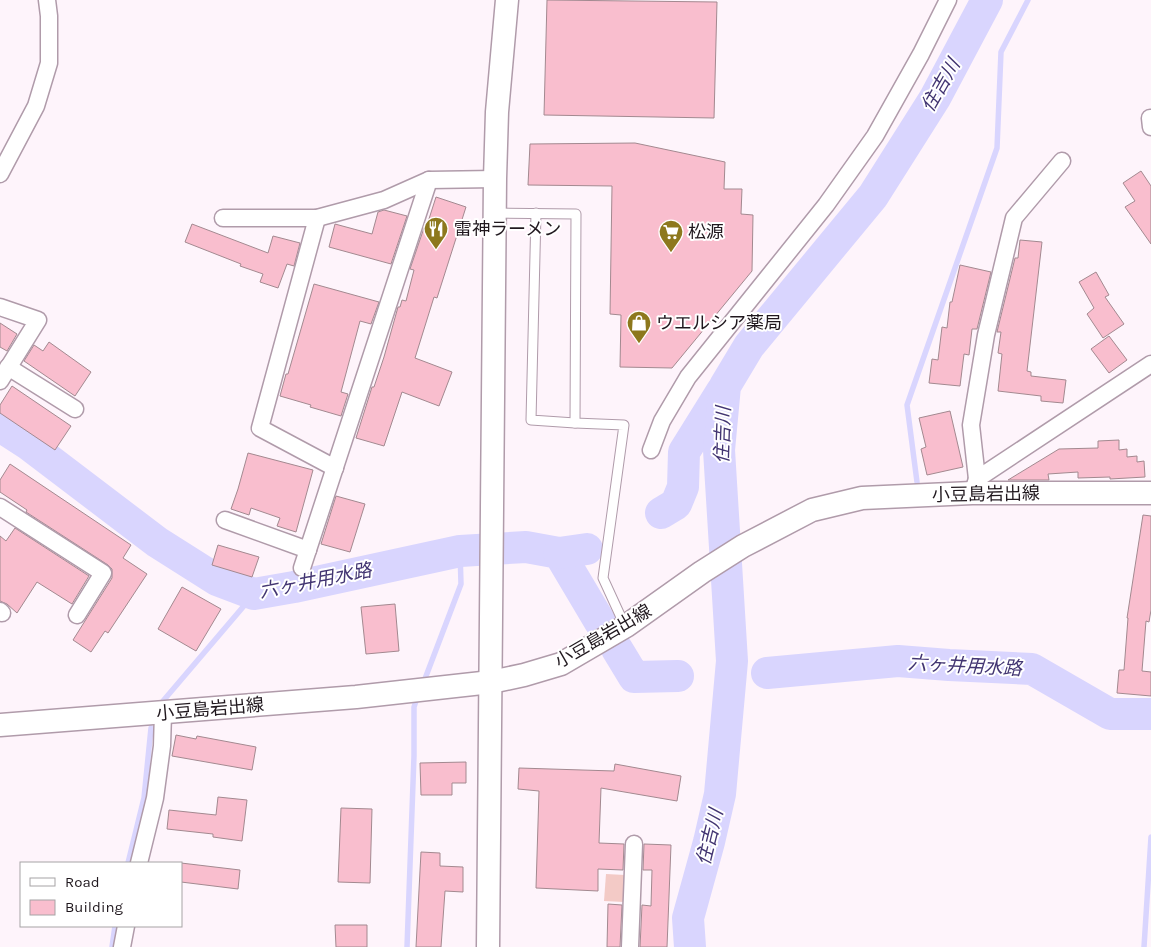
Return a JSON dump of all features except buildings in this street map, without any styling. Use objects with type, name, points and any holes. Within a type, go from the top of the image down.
[{"type":"main road","points":[[488,947],[495,178],[497,112],[507,0]]},
{"type":"main road","name":"小豆島岩出線","points":[[0,725],[356,697],[491,682],[561,664],[626,626],[702,572],[744,546],[812,510],[862,498],[974,486],[1151,493]]},
{"type":"street","points":[[0,174],[36,106],[49,63],[50,16],[47,0]]},
{"type":"street","points":[[651,450],[662,421],[688,377],[826,205],[875,136],[921,54],[948,0]]},
{"type":"street","points":[[1151,118],[1151,126]]},
{"type":"street","points":[[974,486],[971,425],[986,335],[1014,218],[1062,161]]},
{"type":"street","points":[[223,218],[317,218],[384,200],[429,180],[495,178]]},
{"type":"street","points":[[302,568],[429,180]]},
{"type":"street","points":[[317,218],[260,428],[335,468]]},
{"type":"street","points":[[0,307],[38,320],[4,374],[75,409]]},
{"type":"street","points":[[974,486],[1151,364]]},
{"type":"street","points":[[0,507],[103,573],[77,615]]},
{"type":"street","points":[[224,520],[308,550]]},
{"type":"street","points":[[139,862],[155,798],[162,746],[163,713]]},
{"type":"street","points":[[630,947],[634,844]]},
{"type":"street","points":[[122,947],[126,927]]},
{"type":"lane","points":[[495,213],[576,214],[575,423]]},
{"type":"lane","points":[[536,213],[531,420],[624,425],[603,578],[626,626]]},
{"type":"shaded area","points":[[606,874],[625,875],[624,902],[604,901]]},
{"type":"waterway","name":"住吉川","points":[[690,947],[688,918],[720,794],[732,661],[719,450],[725,386],[749,346],[873,196],[935,98],[987,0]]},
{"type":"waterway","points":[[917,482],[907,405],[997,148],[1001,52],[1028,0]]},
{"type":"waterway","name":"六ヶ井用水路","points":[[661,513],[676,504],[683,487],[684,452],[722,391]]},
{"type":"waterway","name":"六ヶ井用水路","points":[[0,426],[28,444],[157,542],[217,580],[254,594],[460,551],[526,547],[559,553],[600,622]]},
{"type":"waterway","name":"六ヶ井用水路","points":[[559,553],[587,549]]},
{"type":"waterway","points":[[423,684],[461,584],[460,551]]},
{"type":"waterway","points":[[163,701],[254,594]]},
{"type":"waterway","name":"六ヶ井用水路","points":[[617,649],[634,677],[678,676]]},
{"type":"waterway","name":"六ヶ井用水路","points":[[767,673],[898,661],[1032,669],[1110,714],[1151,714]]},
{"type":"waterway","points":[[407,947],[414,707],[418,695]]},
{"type":"waterway","points":[[128,862],[144,798],[151,728]]},
{"type":"waterway","points":[[1144,947],[1151,837]]},
{"type":"waterway","points":[[112,947],[115,927]]},
{"type":"place","name":"雷神ラーメン","points":[[436,250]]},
{"type":"place","name":"松源","points":[[671,253]]},
{"type":"place","name":"ウエルシア薬局","points":[[639,344]]}]
